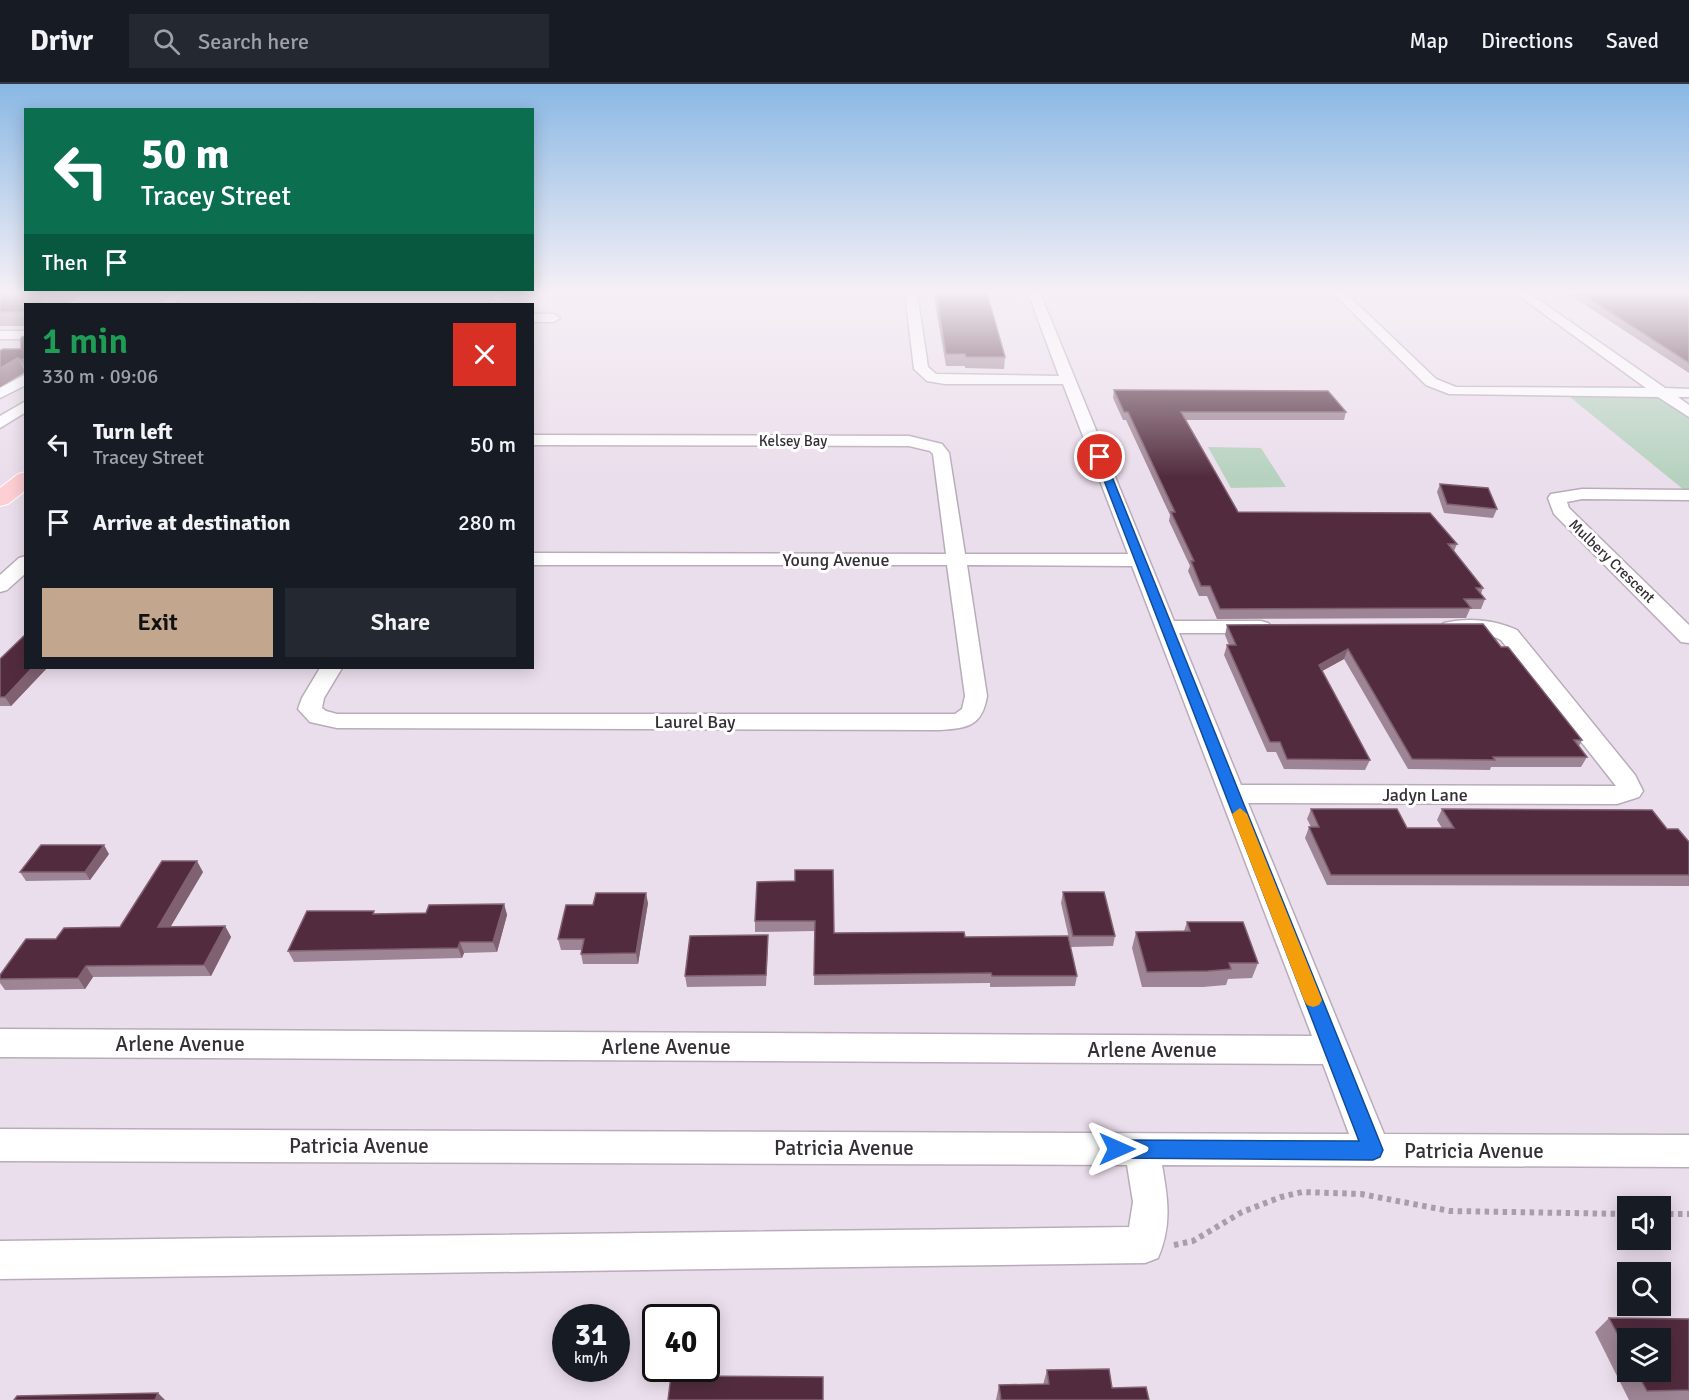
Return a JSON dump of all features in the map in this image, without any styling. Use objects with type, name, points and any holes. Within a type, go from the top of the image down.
[{"type":"main road","points":[[0,499],[24,481]]},
{"type":"street","points":[[919,354],[921,369],[928,376],[945,380],[1069,380]]},
{"type":"street","points":[[1059,354],[1373,1150]]},
{"type":"street","points":[[1402,354],[1431,382],[1442,387],[1470,392],[1687,395]]},
{"type":"street","points":[[1608,354],[1689,412]]},
{"type":"street","points":[[1628,354],[1687,395]]},
{"type":"street","points":[[0,394],[24,379]]},
{"type":"street","points":[[0,404],[24,404]]},
{"type":"street","points":[[0,423],[24,405]]},
{"type":"street","name":"Kelsey Bay","points":[[534,440],[926,443],[936,447],[941,453],[958,560]]},
{"type":"street","name":"Mulbery Crescent","points":[[1689,495],[1582,494],[1557,498],[1560,510],[1689,637]]},
{"type":"street","name":"Young Avenue","points":[[534,559],[1140,560]]},
{"type":"street","name":"Laurel Bay","points":[[330,669],[313,698],[310,710],[318,717],[337,720],[951,723],[969,717],[977,701],[958,560]]},
{"type":"street","points":[[0,586],[24,564]]},
{"type":"street","points":[[1167,627],[1285,627]]},
{"type":"street","name":"Jadyn Lane","points":[[1232,794],[1617,795],[1630,791],[1626,781],[1509,635],[1499,628],[1425,627]]},
{"type":"street","name":"Arlene Avenue","points":[[0,1043],[1333,1050]]},
{"type":"street","name":"Patricia Avenue","points":[[0,1144],[1689,1151]]},
{"type":"street","points":[[0,1260],[1145,1245],[1151,1202],[1141,1149]]},
{"type":"path","points":[[1145,1245],[1169,1246],[1193,1241],[1242,1212],[1281,1197],[1302,1192],[1361,1194],[1450,1211],[1617,1214]]},
{"type":"path","points":[[1671,1214],[1689,1214]]},
{"type":"green space","points":[[1565,393],[1663,393],[1689,412],[1689,494]]},
{"type":"green space","points":[[1208,447],[1261,448],[1286,487],[1231,488]]},
{"type":"building","points":[[0,354],[24,354],[24,359],[18,358],[0,368]]},
{"type":"building","points":[[965,354],[1004,354],[1005,357],[966,357]]},
{"type":"building","points":[[1676,354],[1689,354],[1689,363]]},
{"type":"building","points":[[1114,390],[1328,391],[1346,412],[1181,412],[1238,512],[1430,513],[1457,544],[1448,544],[1483,588],[1476,588],[1485,599],[1464,599],[1471,608],[1220,609],[1210,586],[1201,586],[1191,561],[1194,561],[1171,512],[1175,512],[1128,412],[1124,412]]},
{"type":"building","points":[[1440,484],[1488,488],[1497,509],[1447,504]]},
{"type":"building","points":[[1483,624],[1501,647],[1508,647],[1582,740],[1574,740],[1587,757],[1493,757],[1495,760],[1412,759],[1348,649],[1319,665],[1370,760],[1287,759],[1280,742],[1270,742],[1227,645],[1236,645],[1227,625]]},
{"type":"building","points":[[24,636],[24,669],[31,669],[5,697],[0,697],[0,659]]},
{"type":"building","points":[[1311,809],[1397,809],[1407,828],[1454,828],[1442,809],[1652,810],[1667,829],[1678,829],[1689,842],[1689,875],[1331,875],[1309,827],[1319,827]]},
{"type":"building","points":[[41,845],[104,845],[85,872],[20,872]]},
{"type":"building","points":[[162,861],[197,861],[158,927],[225,926],[204,965],[86,966],[78,978],[0,979],[0,975],[26,939],[56,939],[64,928],[120,927]]},
{"type":"building","points":[[795,870],[833,870],[834,933],[964,932],[965,937],[1068,936],[1077,976],[992,976],[991,973],[814,975],[815,921],[755,921],[757,882],[795,881]]},
{"type":"building","points":[[1063,892],[1104,892],[1115,936],[1073,936]]},
{"type":"building","points":[[596,893],[646,893],[636,953],[581,954],[584,939],[558,939],[566,905],[593,905]]},
{"type":"building","points":[[504,904],[493,942],[460,942],[458,948],[288,951],[307,911],[374,911],[373,914],[426,913],[429,905]]},
{"type":"building","points":[[1187,922],[1243,922],[1258,963],[1229,963],[1231,969],[1208,971],[1147,972],[1136,932],[1190,931]]},
{"type":"building","points":[[768,935],[766,975],[685,976],[690,936]]},
{"type":"building","points":[[1609,1318],[1689,1319],[1689,1390],[1647,1391],[1642,1382],[1671,1382],[1671,1328],[1617,1328],[1617,1333]]},
{"type":"building","points":[[1109,1369],[1112,1388],[1146,1387],[1149,1400],[1001,1400],[999,1385],[1049,1384],[1047,1370]]},
{"type":"building","points":[[720,1376],[823,1377],[823,1400],[668,1400],[670,1382],[720,1382]]},
{"type":"building","points":[[158,1393],[155,1400],[14,1400],[17,1396]]},
{"type":"slow traffic","points":[[1240,814],[1313,1000]]},
{"type":"route","points":[[1100,457],[1373,1150],[1117,1149]]}]
